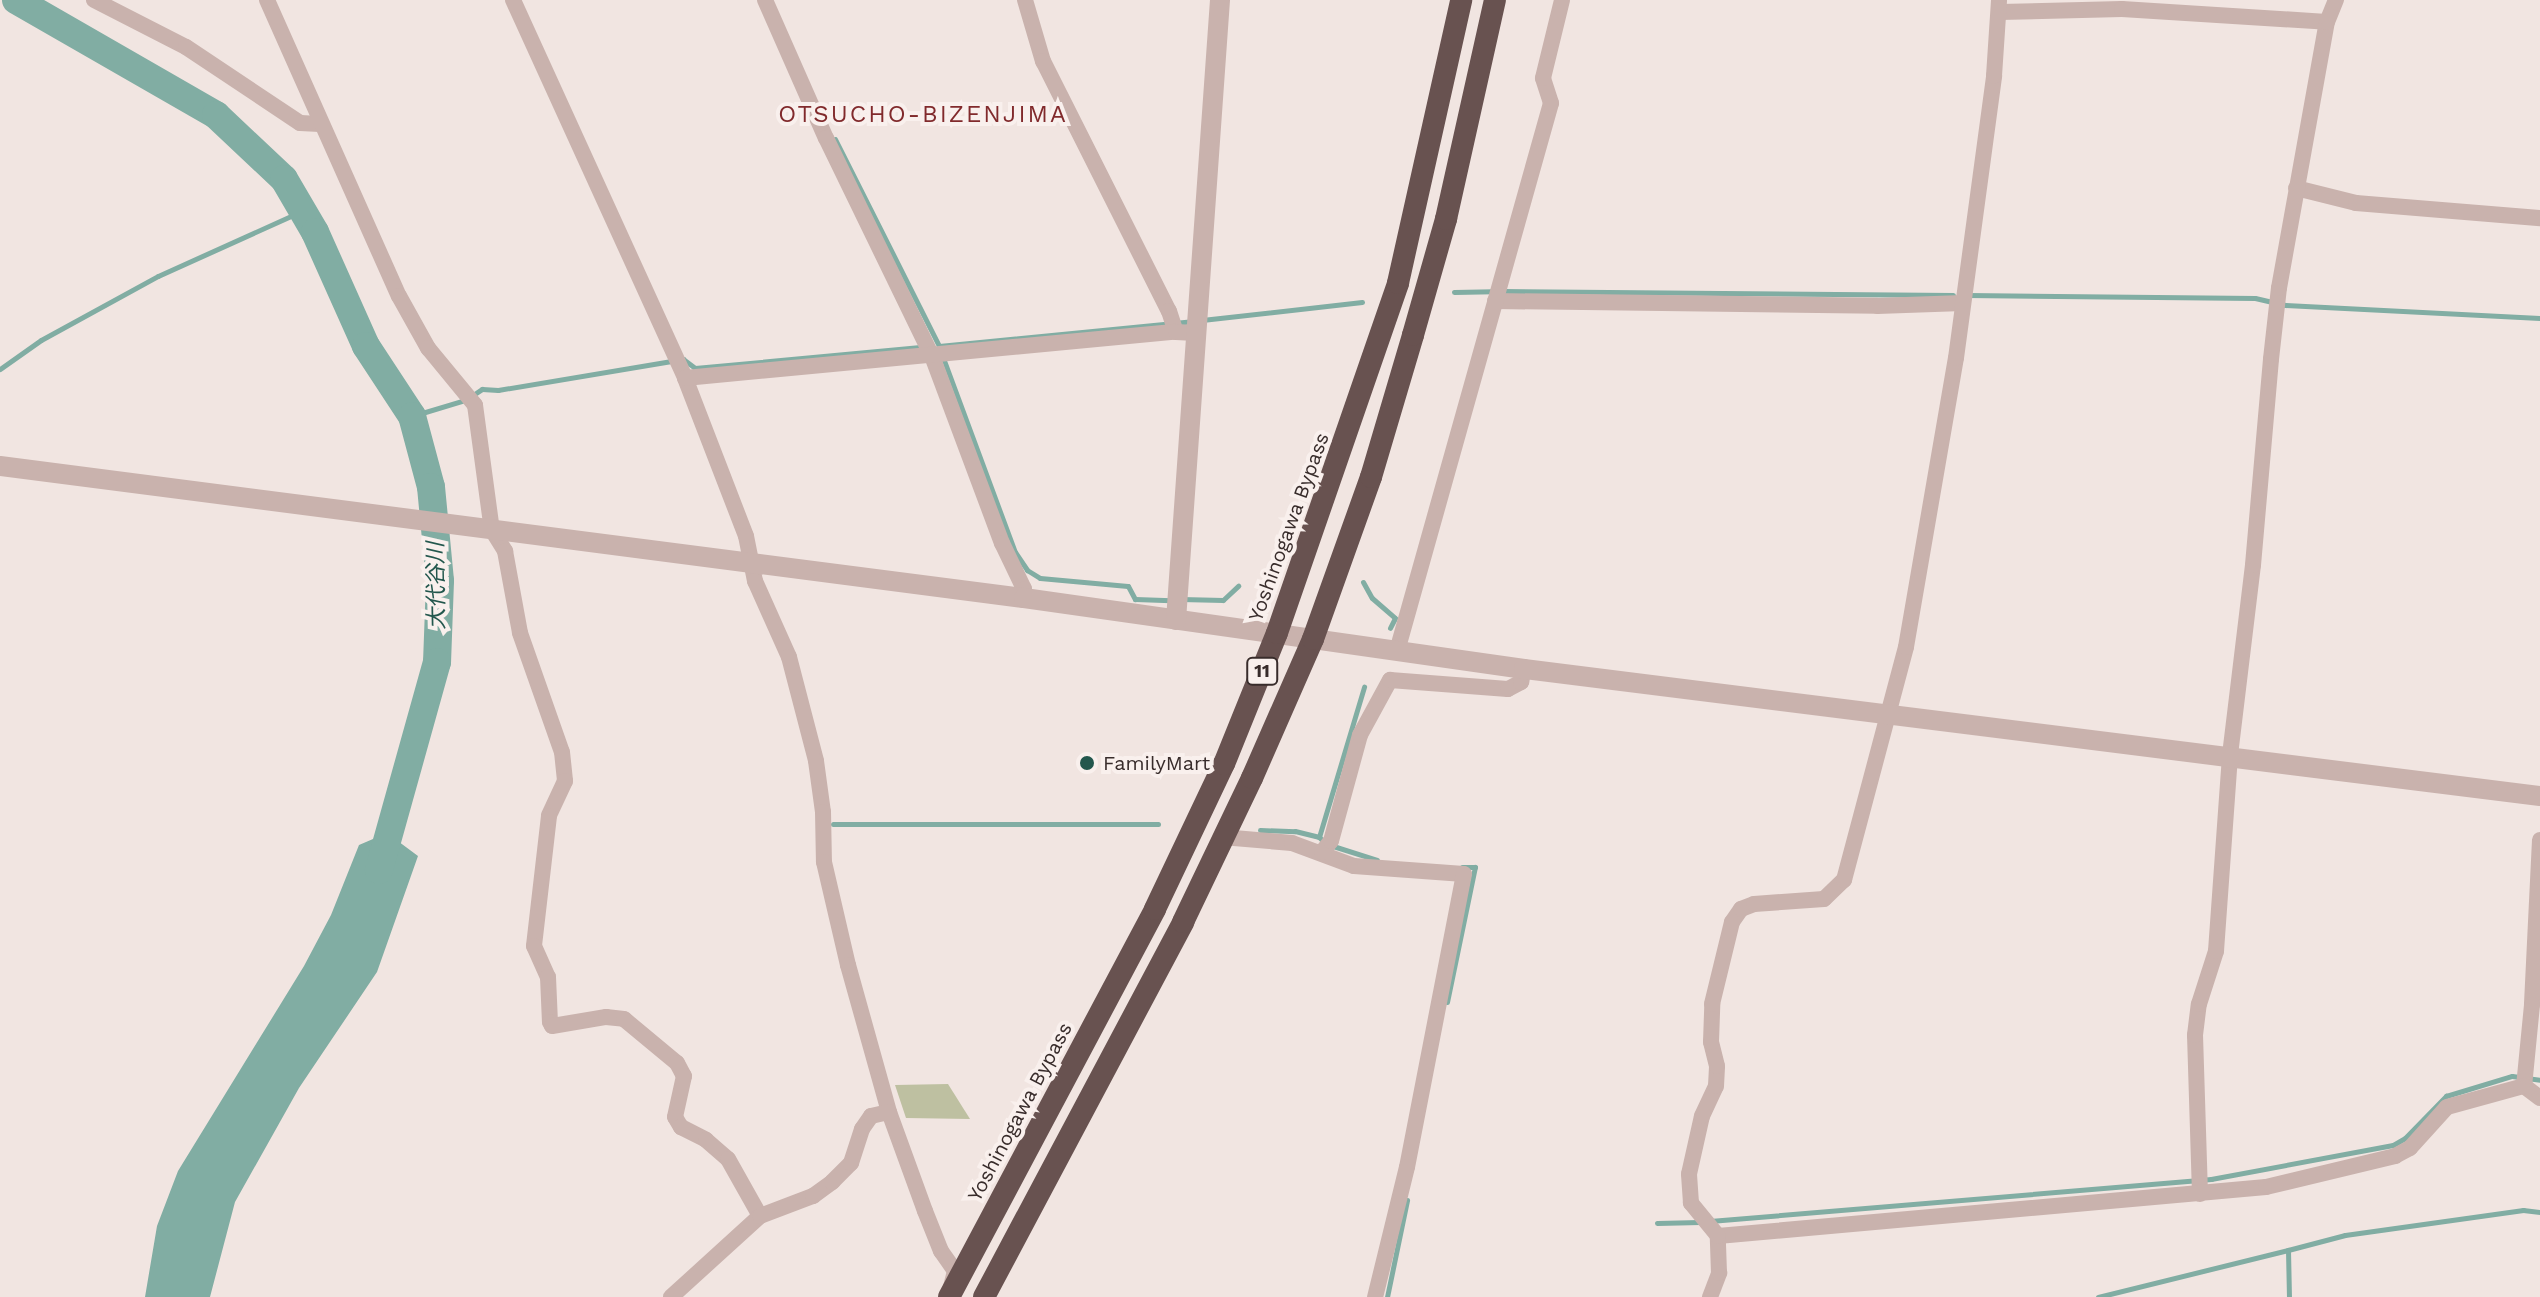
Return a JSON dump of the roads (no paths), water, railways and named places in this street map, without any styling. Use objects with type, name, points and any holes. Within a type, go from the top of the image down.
[{"type":"highway","name":"Yoshinogawa Bypass","points":[[950,1297],[1155,909],[1224,764],[1277,633],[1398,283],[1461,0]]},
{"type":"highway","name":"11","points":[[984,1297],[1183,922],[1252,778],[1313,639],[1371,477],[1413,335],[1446,219],[1495,0]]},
{"type":"street","points":[[94,0],[186,47],[300,123],[320,124]]},
{"type":"street","points":[[267,0],[399,296],[428,348],[475,405],[484,529],[505,551],[520,633],[562,752],[565,781],[549,816],[534,946],[548,977],[550,1022],[552,1026],[606,1017],[624,1019],[677,1063],[684,1076],[675,1117],[681,1127],[706,1140],[728,1159],[760,1216]]},
{"type":"street","points":[[513,0],[685,378],[746,536],[749,562],[789,657],[808,731],[823,812],[824,862],[889,1112],[930,1224],[955,1271],[950,1297]]},
{"type":"street","points":[[765,0],[826,138],[932,356],[1002,543],[1024,589],[1024,598]]},
{"type":"street","points":[[1025,0],[1043,61],[1169,311],[1185,332]]},
{"type":"street","points":[[1176,620],[1185,332],[1220,0]]},
{"type":"street","points":[[1397,651],[1551,103],[1543,78],[1562,0]]},
{"type":"street","points":[[2200,1194],[2195,1035],[2199,1004],[2216,951],[2230,755],[2253,565],[2274,331],[2296,188],[2327,22],[2336,0]]},
{"type":"street","points":[[1711,1297],[1719,1273],[1718,1236],[1691,1203],[1689,1174],[1702,1116],[1716,1086],[1717,1066],[1711,1042],[1712,1004],[1732,922],[1741,909],[1754,904],[1824,899],[1844,880],[1906,647],[1963,303],[2000,6],[2122,9],[2327,22]]},
{"type":"street","points":[[2296,188],[2356,203],[2540,218]]},
{"type":"street","points":[[1495,301],[1877,306],[1963,303]]},
{"type":"street","points":[[685,378],[1185,332]]},
{"type":"street","points":[[0,466],[1024,598],[1524,669],[1888,712],[2540,796]]},
{"type":"street","points":[[1326,847],[1360,735],[1390,680],[1508,689],[1521,682],[1524,669]]},
{"type":"street","points":[[1222,837],[1326,847],[1354,866],[1464,874],[1407,1167],[1375,1297]]},
{"type":"street","points":[[2524,1086],[2532,1005],[2540,840]]},
{"type":"street","points":[[1718,1236],[2266,1187],[2395,1156],[2410,1148],[2447,1107],[2524,1086]]},
{"type":"street","points":[[2524,1086],[2540,1098]]},
{"type":"street","points":[[671,1297],[760,1216],[813,1196],[832,1182],[851,1163],[862,1129],[871,1116],[889,1112]]},
{"type":"water","points":[[387,833],[418,856],[377,972],[299,1088],[235,1202],[210,1297],[145,1297],[157,1226],[178,1171],[304,966],[331,915],[359,845]]},
{"type":"waterway","name":"大代谷川","points":[[16,0],[216,115],[284,179],[315,232],[366,346],[412,416],[431,487],[440,581],[437,662],[379,870]]},
{"type":"waterway","points":[[835,139],[939,346],[1192,321]]},
{"type":"waterway","points":[[0,369],[41,340],[158,276],[302,211]]},
{"type":"waterway","points":[[1454,292],[1493,291]]},
{"type":"waterway","points":[[1503,291],[1953,295]]},
{"type":"waterway","points":[[1967,295],[2255,298],[2285,305],[2540,318]]},
{"type":"waterway","points":[[1202,320],[1362,302]]},
{"type":"waterway","points":[[473,395],[482,389],[498,390],[683,359],[695,368],[923,347]]},
{"type":"waterway","points":[[942,355],[1015,552],[1027,570],[1040,578],[1128,586],[1135,599],[1171,600]]},
{"type":"waterway","points":[[412,416],[465,400]]},
{"type":"waterway","points":[[1363,582],[1372,598],[1395,618],[1390,628]]},
{"type":"waterway","points":[[1181,599],[1223,600],[1238,586]]},
{"type":"waterway","points":[[1319,837],[1364,687]]},
{"type":"waterway","points":[[833,824],[1158,824]]},
{"type":"waterway","points":[[1260,830],[1295,831],[1319,837],[1324,842]]},
{"type":"waterway","points":[[1333,846],[1377,860]]},
{"type":"waterway","points":[[1447,1002],[1475,867],[1462,867]]},
{"type":"waterway","points":[[1710,1221],[2211,1179],[2393,1145],[2405,1138],[2446,1096],[2512,1076],[2540,1080]]},
{"type":"waterway","points":[[1387,1297],[1407,1200]]},
{"type":"waterway","points":[[2288,1250],[2345,1235],[2523,1210],[2540,1212]]},
{"type":"waterway","points":[[1657,1223],[1700,1222]]},
{"type":"waterway","points":[[2098,1297],[2288,1250],[2289,1297]]},
{"type":"place","name":"FamilyMart","points":[[1087,763]]},
{"type":"district","name":"OTSUCHO-BIZENJIMA","points":[[923,115]]}]
